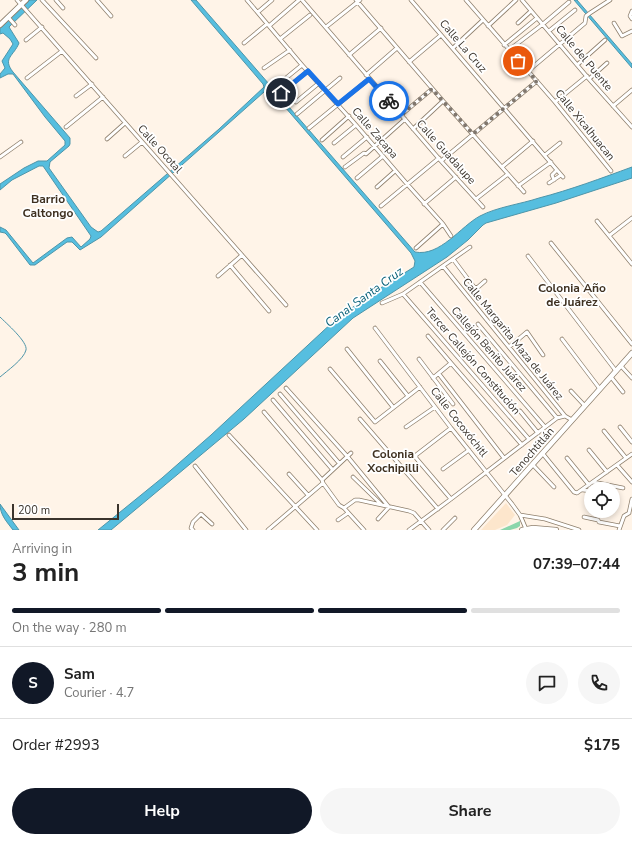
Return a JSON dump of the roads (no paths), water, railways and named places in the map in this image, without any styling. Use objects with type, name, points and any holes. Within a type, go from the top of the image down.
[{"type":"main road","points":[[1,23],[9,18],[26,0]]},
{"type":"main road","name":"Tenochtitlán","points":[[474,530],[632,353]]},
{"type":"main road","points":[[524,530],[556,530]]},
{"type":"street","name":"Calle Ocotal","points":[[17,0],[286,305]]},
{"type":"street","points":[[42,0],[96,58]]},
{"type":"street","points":[[56,0],[64,8]]},
{"type":"street","points":[[97,0],[111,16]]},
{"type":"street","name":"Calle Zacapa","points":[[247,0],[302,65],[349,116],[424,204],[443,224],[451,236]]},
{"type":"street","points":[[258,12],[272,0]]},
{"type":"street","points":[[244,44],[299,0]]},
{"type":"street","name":"Calle Guadalupe","points":[[302,0],[369,79],[483,207]]},
{"type":"street","name":"Calle La Cruz","points":[[411,0],[562,176],[554,180]]},
{"type":"street","name":"Calle Xicalhuacan","points":[[466,0],[555,102],[611,171]]},
{"type":"street","points":[[488,26],[516,0]]},
{"type":"street","name":"Calle del Puente","points":[[522,0],[632,127]]},
{"type":"street","points":[[528,71],[585,22],[586,16],[610,0]]},
{"type":"street","points":[[326,27],[358,1],[432,89],[524,192]]},
{"type":"street","points":[[509,50],[569,2]]},
{"type":"street","points":[[549,31],[575,10]]},
{"type":"street","points":[[518,23],[532,11]]},
{"type":"street","points":[[631,12],[632,19]]},
{"type":"street","points":[[280,39],[310,15]]},
{"type":"street","points":[[9,18],[15,24]]},
{"type":"street","points":[[504,45],[538,18]]},
{"type":"street","points":[[453,48],[483,20]]},
{"type":"street","points":[[614,23],[622,36],[632,31]]},
{"type":"street","points":[[26,40],[42,27]]},
{"type":"street","points":[[349,55],[381,28]]},
{"type":"street","points":[[409,62],[441,35]]},
{"type":"street","points":[[577,64],[604,40]]},
{"type":"street","points":[[366,75],[398,48]]},
{"type":"street","points":[[264,68],[290,50]]},
{"type":"street","points":[[27,78],[62,51]]},
{"type":"street","points":[[555,102],[607,63]]},
{"type":"street","points":[[275,87],[302,65]]},
{"type":"street","points":[[281,93],[308,71]]},
{"type":"street","points":[[297,114],[340,78]]},
{"type":"street","points":[[309,128],[369,79]]},
{"type":"street","points":[[381,206],[407,184],[473,134],[537,81]]},
{"type":"street","points":[[296,102],[319,83]]},
{"type":"street","points":[[76,96],[92,84]]},
{"type":"street","points":[[401,115],[432,89]]},
{"type":"street","points":[[613,106],[632,90]]},
{"type":"street","points":[[66,127],[103,97]]},
{"type":"street","points":[[413,129],[443,101]]},
{"type":"street","points":[[322,140],[349,116]]},
{"type":"street","points":[[345,167],[364,153],[366,154],[404,119]]},
{"type":"street","points":[[107,138],[125,123]]},
{"type":"street","points":[[334,143],[356,124]]},
{"type":"street","points":[[343,158],[367,137]]},
{"type":"street","points":[[502,167],[533,141]]},
{"type":"street","points":[[0,157],[21,142]]},
{"type":"street","points":[[126,156],[142,142]]},
{"type":"street","points":[[545,155],[560,143]]},
{"type":"street","points":[[357,178],[383,156]]},
{"type":"street","points":[[518,186],[550,162]]},
{"type":"street","points":[[549,184],[554,180],[552,175],[557,170]]},
{"type":"street","points":[[377,187],[396,171]]},
{"type":"street","points":[[476,199],[508,174]]},
{"type":"street","points":[[424,204],[456,177]]},
{"type":"street","points":[[610,235],[632,218]]},
{"type":"street","points":[[597,221],[610,235],[632,264]]},
{"type":"street","points":[[416,248],[443,224]]},
{"type":"street","points":[[551,243],[632,344]]},
{"type":"street","points":[[382,303],[403,294],[470,246]]},
{"type":"street","points":[[218,276],[242,255]]},
{"type":"street","points":[[528,256],[616,371]]},
{"type":"street","points":[[453,259],[474,287],[476,288],[485,281]]},
{"type":"street","points":[[230,266],[269,311]]},
{"type":"street","name":"Calle Margarita Maza de Juárez","points":[[443,266],[565,416],[572,420]]},
{"type":"street","name":"Callejón Benito Juárez","points":[[420,282],[545,427]]},
{"type":"street","name":"Tercer Callejón Constitución","points":[[403,294],[529,440]]},
{"type":"street","points":[[478,324],[557,418]]},
{"type":"street","name":"Calle Cocoxóchitl","points":[[375,328],[451,428],[520,515],[524,530]]},
{"type":"street","points":[[509,347],[527,332],[544,355]]},
{"type":"street","points":[[428,336],[522,445]]},
{"type":"street","points":[[562,339],[600,389]]},
{"type":"street","points":[[348,349],[393,408]]},
{"type":"street","points":[[419,359],[453,404]]},
{"type":"street","points":[[380,361],[408,396]]},
{"type":"street","points":[[433,378],[451,363]]},
{"type":"street","points":[[621,366],[632,378]]},
{"type":"street","points":[[330,369],[375,422],[420,387]]},
{"type":"street","points":[[439,374],[504,458]]},
{"type":"street","points":[[611,376],[623,392]]},
{"type":"street","points":[[286,388],[347,456],[389,506]]},
{"type":"street","points":[[571,391],[585,406]]},
{"type":"street","points":[[280,394],[339,463]]},
{"type":"street","points":[[273,400],[332,470]]},
{"type":"street","points":[[406,427],[435,407]]},
{"type":"street","points":[[520,411],[538,433]]},
{"type":"street","points":[[264,412],[323,482],[339,505],[344,508],[364,530]]},
{"type":"street","points":[[409,530],[451,500],[557,418],[565,416]]},
{"type":"street","points":[[360,419],[438,509]]},
{"type":"street","points":[[620,427],[632,442]]},
{"type":"street","points":[[451,428],[416,455],[416,458],[451,500]]},
{"type":"street","points":[[604,431],[626,458]]},
{"type":"street","points":[[229,435],[317,530]]},
{"type":"street","points":[[443,469],[469,450]]},
{"type":"street","points":[[589,450],[607,472]]},
{"type":"street","points":[[268,530],[323,482],[332,470],[351,453]]},
{"type":"street","points":[[543,454],[574,492],[577,493],[583,490]]},
{"type":"street","points":[[593,482],[632,454]]},
{"type":"street","points":[[567,458],[587,482]]},
{"type":"street","points":[[533,465],[554,487]]},
{"type":"street","points":[[617,465],[632,482]]},
{"type":"street","points":[[195,466],[246,530]]},
{"type":"street","points":[[289,474],[308,495]]},
{"type":"street","points":[[353,477],[382,505]]},
{"type":"street","points":[[589,518],[620,528],[624,516],[631,513],[632,499]]},
{"type":"street","points":[[344,508],[356,500],[412,511],[429,530]]},
{"type":"street","points":[[378,519],[389,506]]},
{"type":"street","points":[[338,520],[348,513]]},
{"type":"street","points":[[193,530],[191,528],[193,522],[202,514],[212,524]]},
{"type":"street","points":[[520,515],[545,519],[580,530]]},
{"type":"street","points":[[443,530],[455,518]]},
{"type":"water","points":[[30,0],[37,0],[9,27],[19,43],[10,57],[10,67],[70,138],[69,146],[50,162],[49,168],[91,227],[98,232],[219,129],[264,87],[191,0],[196,0],[415,252],[433,250],[450,240],[480,216],[494,210],[586,184],[632,167],[632,178],[556,203],[486,223],[447,257],[353,318],[244,419],[111,530],[98,530],[162,478],[211,435],[335,320],[374,292],[414,267],[415,261],[411,253],[272,92],[267,90],[101,237],[80,250],[72,242],[67,242],[35,265],[30,265],[7,235],[0,232],[0,227],[6,230],[33,263],[67,238],[72,237],[81,247],[90,239],[91,236],[43,166],[39,166],[12,180],[0,190],[0,184],[24,168],[38,161],[47,161],[65,145],[65,141],[13,74],[8,74],[0,78],[0,74],[5,68],[2,61],[13,44],[3,33],[0,34],[0,28]]},
{"type":"water","points":[[574,0],[577,0],[632,64],[632,68]]},
{"type":"water","points":[[0,504],[19,530],[13,530],[6,521],[1,512]]},
{"type":"waterway","points":[[0,317],[24,342],[26,347],[25,353],[19,361],[0,377]]},
{"type":"district","name":"Barrio Caltongo","points":[[48,206]]},
{"type":"district","name":"Colonia Año de Juárez","points":[[572,295]]},
{"type":"district","name":"Colonia Xochipilli","points":[[393,461]]},
{"type":"water label","name":"Canal Santa Cruz","points":[[364,297]]}]
